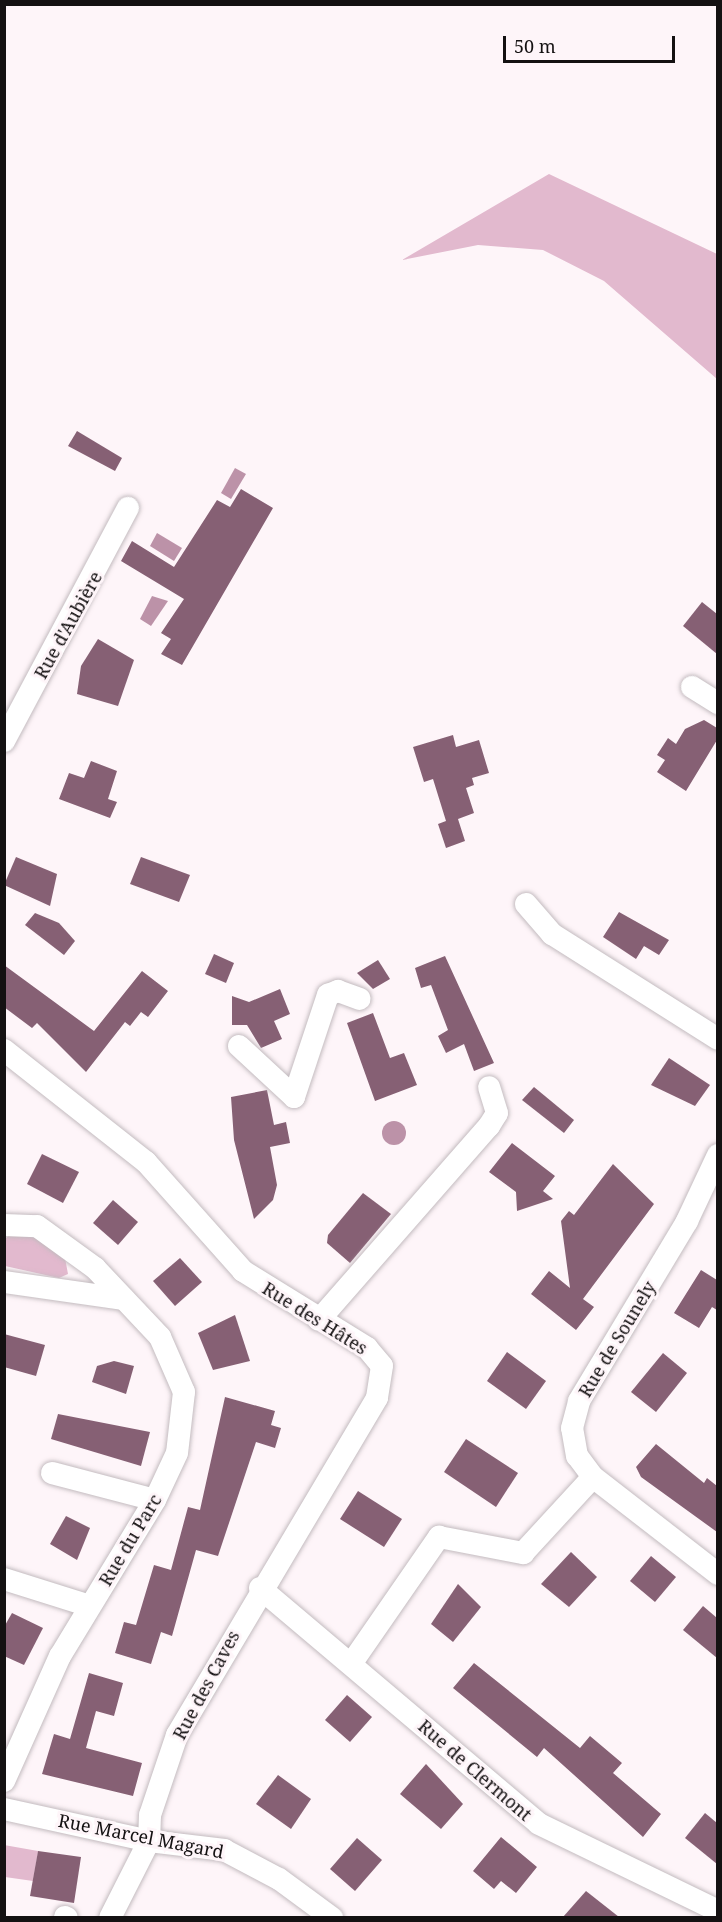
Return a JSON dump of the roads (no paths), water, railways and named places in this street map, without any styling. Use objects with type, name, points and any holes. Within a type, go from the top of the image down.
[{"type":"street","name":"Rue d'Aubière","points":[[4,741],[129,508]]},
{"type":"street","points":[[692,687],[717,703]]},
{"type":"street","points":[[526,904],[552,934],[717,1039]]},
{"type":"street","points":[[239,1046],[294,1097],[328,995],[338,991],[360,999]]},
{"type":"street","name":"Rue des Hâtes","points":[[4,1050],[146,1162],[243,1271],[367,1348],[382,1366],[383,1384],[260,1588]]},
{"type":"street","points":[[319,1320],[489,1126],[497,1113],[489,1086]]},
{"type":"street","name":"Rue de Sounely","points":[[717,1155],[687,1221],[579,1401],[572,1428],[576,1456],[593,1477],[717,1574]]},
{"type":"street","name":"Rue du Parc","points":[[4,1225],[37,1226],[95,1268],[160,1337],[184,1392],[177,1453],[155,1500],[60,1656],[4,1781]]},
{"type":"street","points":[[4,1282],[124,1299]]},
{"type":"street","points":[[52,1473],[155,1500]]},
{"type":"street","points":[[351,1664],[439,1537],[523,1553],[593,1477]]},
{"type":"street","points":[[4,1579],[90,1606]]},
{"type":"street","name":"Rue de Clermont","points":[[260,1588],[539,1824],[717,1911]]},
{"type":"street","name":"Rue des Caves","points":[[110,1917],[149,1841],[150,1815],[177,1735],[260,1588]]},
{"type":"street","name":"Rue Marcel Magard","points":[[4,1809],[149,1841],[224,1850],[279,1879],[332,1917]]}]
